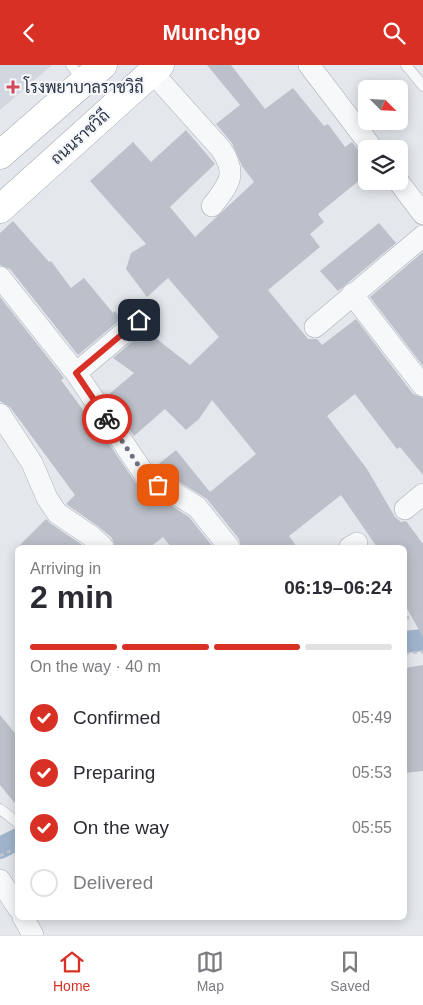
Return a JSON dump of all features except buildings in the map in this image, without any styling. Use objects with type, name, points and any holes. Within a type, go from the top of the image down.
[{"type":"main road","name":"ถนนราชวิถี","points":[[0,209],[156,69]]},
{"type":"main road","points":[[0,155],[86,71]]},
{"type":"street","points":[[309,65],[366,140]]},
{"type":"street","points":[[156,69],[221,149],[230,163],[230,177],[225,190],[212,206]]},
{"type":"street","points":[[405,190],[423,214]]},
{"type":"street","points":[[314,327],[423,236]]},
{"type":"street","points":[[0,277],[76,373],[145,475],[197,507],[227,545]]},
{"type":"street","points":[[352,294],[423,386]]},
{"type":"street","points":[[76,373],[139,320]]},
{"type":"street","points":[[0,414],[32,463],[47,498],[57,513],[101,545]]},
{"type":"street","points":[[405,509],[423,494]]},
{"type":"street","points":[[0,880],[15,903]]},
{"type":"street","points":[[25,920],[33,935]]},
{"type":"lane","points":[[406,65],[423,86]]},
{"type":"lane","points":[[0,809],[15,821]]},
{"type":"path","points":[[407,619],[423,617]]},
{"type":"path","points":[[407,653],[423,652]]},
{"type":"path","points":[[0,856],[15,848]]},
{"type":"shaded area","name":"โรงพยาบาลราชวิถี","points":[[0,65],[52,65],[0,110]]},
{"type":"waterway","points":[[407,642],[423,640]]},
{"type":"waterway","points":[[0,848],[15,840]]},
{"type":"way so far","points":[[107,419],[145,475],[158,485]]},
{"type":"place","name":"โรงพยาบาลราชวิถี","points":[[13,87]]},
{"type":"route","points":[[107,419],[76,373],[139,320]]}]
